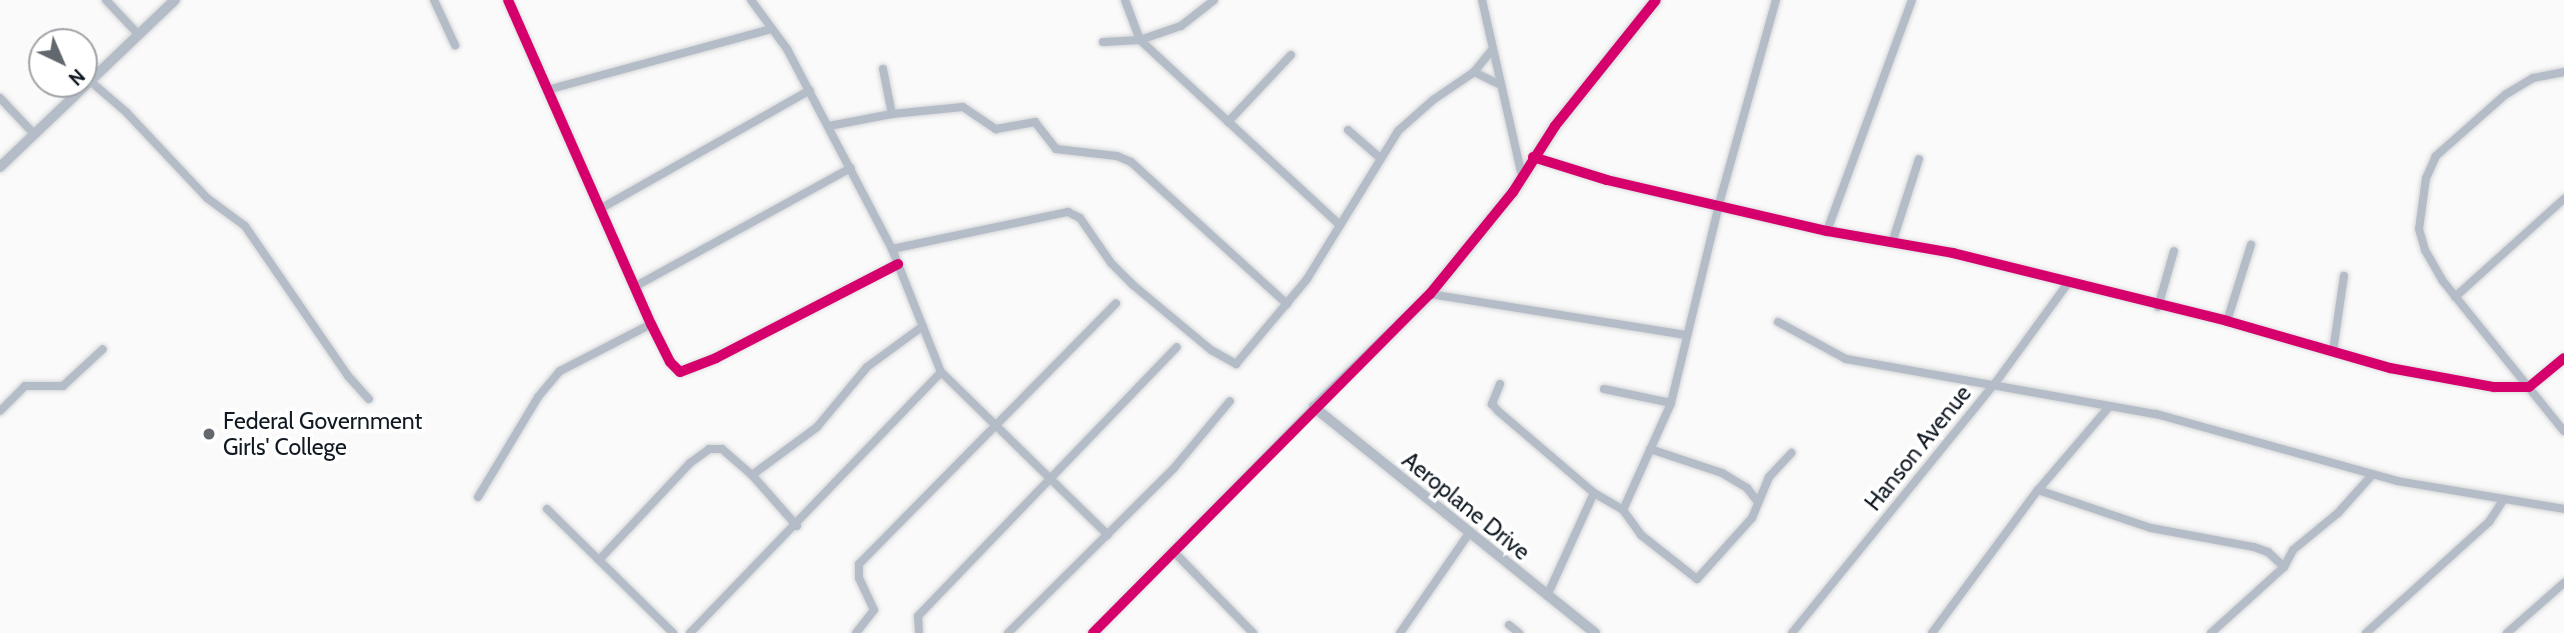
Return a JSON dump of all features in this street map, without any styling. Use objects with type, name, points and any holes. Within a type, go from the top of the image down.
[{"type":"street","points":[[106,0],[139,35]]},
{"type":"street","points":[[98,73],[175,0]]},
{"type":"street","points":[[434,0],[455,45]]},
{"type":"street","points":[[508,0],[652,324],[670,362],[680,372],[693,369],[898,264]]},
{"type":"street","points":[[751,0],[810,90],[851,168],[892,249],[941,372],[1108,535]]},
{"type":"street","points":[[1125,0],[1140,40],[1340,225]]},
{"type":"street","points":[[1103,42],[1140,40],[1181,26],[1214,0]]},
{"type":"street","points":[[1482,0],[1522,176]]},
{"type":"street","points":[[1093,633],[1314,407],[1430,294],[1656,0]]},
{"type":"street","points":[[1623,510],[1671,403],[1718,204],[1776,0]]},
{"type":"street","points":[[1827,231],[1912,0]]},
{"type":"street","points":[[547,90],[771,29]]},
{"type":"street","points":[[892,249],[1068,212],[1080,218],[1111,263],[1133,285],[1211,351],[1236,365],[1287,304],[1340,225],[1380,158],[1414,114],[1474,72],[1492,50]]},
{"type":"street","points":[[1227,122],[1291,55]]},
{"type":"street","points":[[883,69],[892,114]]},
{"type":"street","points":[[1474,72],[1499,84]]},
{"type":"street","points":[[2564,72],[2533,78],[2506,94],[2436,156],[2426,178],[2419,229],[2425,250],[2455,297],[2564,431]]},
{"type":"street","points":[[98,88],[125,111],[207,198],[245,226],[348,376],[369,399]]},
{"type":"street","points":[[600,209],[810,90]]},
{"type":"street","points":[[0,98],[34,134]]},
{"type":"street","points":[[0,167],[72,98]]},
{"type":"street","points":[[828,126],[892,114],[963,107],[996,129],[1035,122],[1056,149],[1117,156],[1287,304]]},
{"type":"street","points":[[1348,131],[1380,158]]},
{"type":"street","points":[[1533,157],[1607,180],[1827,231],[2068,282],[2158,307],[2227,321],[2416,373],[2494,387],[2529,387],[2564,358]]},
{"type":"street","points":[[1892,243],[1920,159]]},
{"type":"street","points":[[636,286],[851,168]]},
{"type":"street","points":[[2455,297],[2564,199]]},
{"type":"street","points":[[2227,321],[2251,245]]},
{"type":"street","points":[[2158,307],[2174,251]]},
{"type":"street","points":[[2333,351],[2344,276]]},
{"type":"street","name":"Hanson Avenue","points":[[1792,633],[1996,382],[2068,282]]},
{"type":"street","points":[[1430,294],[1687,335]]},
{"type":"street","points":[[856,633],[874,610],[859,578],[859,564],[1116,303]]},
{"type":"street","points":[[1778,322],[1846,359],[1996,382],[2108,408],[2156,414],[2372,475],[2502,502],[2564,509]]},
{"type":"street","points":[[478,497],[538,397],[560,371],[652,324]]},
{"type":"street","points":[[752,475],[817,427],[867,367],[923,327]]},
{"type":"street","points":[[919,633],[918,616],[1177,347]]},
{"type":"street","points":[[0,411],[25,386],[63,386],[103,349]]},
{"type":"street","points":[[690,633],[797,526],[941,372]]},
{"type":"street","points":[[1500,384],[1492,404],[1594,493],[1623,510],[1648,542],[1697,579],[1752,518],[1769,477],[1791,453]]},
{"type":"street","points":[[1604,389],[1671,403]]},
{"type":"street","points":[[1008,633],[1174,467],[1230,401]]},
{"type":"street","name":"Aeroplane Drive","points":[[1314,407],[1595,633]]},
{"type":"street","points":[[1932,633],[2038,490],[2108,408]]},
{"type":"street","points":[[599,560],[690,463],[709,449],[722,449],[752,475],[797,526]]},
{"type":"street","points":[[1650,449],[1722,472],[1747,488],[1758,502]]},
{"type":"street","points":[[2211,633],[2284,567],[2293,550],[2338,513],[2372,475]]},
{"type":"street","points":[[2038,490],[2151,528],[2254,547],[2268,552],[2284,567]]},
{"type":"street","points":[[1547,596],[1594,493]]},
{"type":"street","points":[[2366,633],[2489,522],[2502,502]]},
{"type":"street","points":[[547,509],[673,633]]},
{"type":"street","points":[[1400,633],[1470,533]]},
{"type":"street","points":[[1173,551],[1253,633]]},
{"type":"street","points":[[2507,633],[2564,583]]},
{"type":"street","points":[[1509,625],[1520,633]]},
{"type":"cycle path","points":[[508,0],[651,324],[670,362],[680,372],[716,358],[898,264]]},
{"type":"cycle path","points":[[1093,633],[1430,294],[1513,192],[1555,126],[1656,0]]},
{"type":"cycle path","points":[[1533,157],[1607,180],[1827,231],[1953,253],[2227,321],[2390,368],[2494,387],[2529,387],[2564,358]]},
{"type":"place","name":"Federal Government Girls' College","points":[[209,434]]}]
